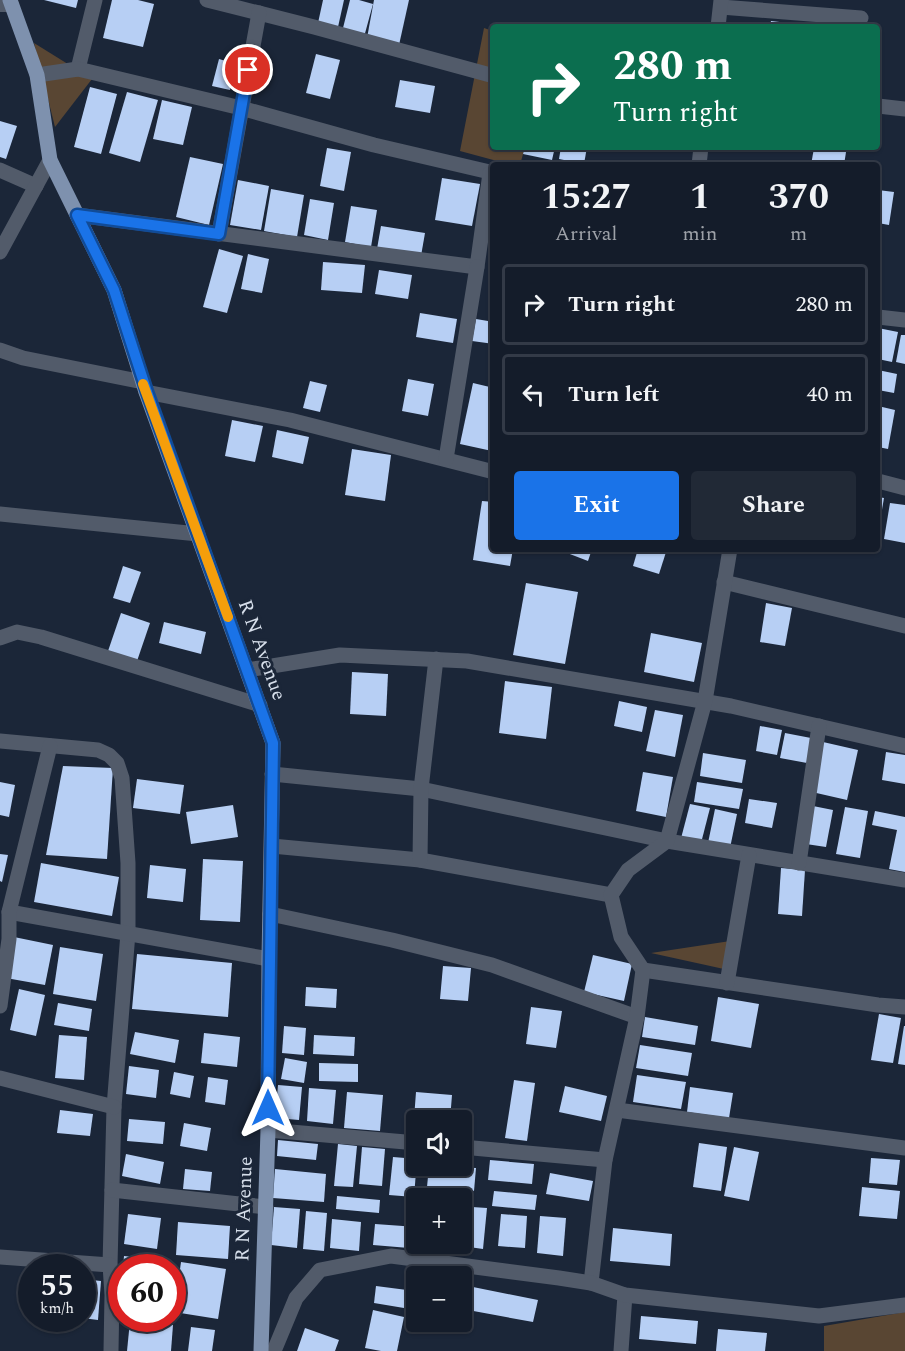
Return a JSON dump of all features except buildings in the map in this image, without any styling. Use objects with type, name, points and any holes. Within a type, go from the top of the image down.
[{"type":"main road","name":"R N Avenue","points":[[8,3],[37,75],[50,160],[114,290],[145,387],[273,743],[268,1130],[261,1351]]},
{"type":"street","points":[[78,69],[95,0]]},
{"type":"street","points":[[207,0],[490,75]]},
{"type":"street","points":[[718,24],[721,3],[861,18]]},
{"type":"street","points":[[219,234],[259,13]]},
{"type":"street","points":[[37,75],[78,69],[241,108],[374,145],[490,173]]},
{"type":"street","points":[[880,106],[905,109]]},
{"type":"street","points":[[0,252],[50,160]]},
{"type":"street","points":[[0,170],[36,186]]},
{"type":"street","points":[[446,459],[490,186]]},
{"type":"street","points":[[77,215],[477,267]]},
{"type":"street","points":[[880,317],[905,320]]},
{"type":"street","points":[[0,350],[23,358],[290,420],[490,471]]},
{"type":"street","points":[[880,482],[905,488]]},
{"type":"street","points":[[0,514],[198,534]]},
{"type":"street","points":[[591,1283],[605,1160],[637,1017],[643,970],[621,937],[611,895],[628,870],[667,841],[705,702],[729,552]]},
{"type":"street","points":[[724,582],[905,626]]},
{"type":"street","points":[[0,638],[17,632],[41,637],[260,705]]},
{"type":"street","points":[[247,670],[340,655],[467,661],[705,702],[905,746]]},
{"type":"street","points":[[420,860],[421,789],[436,659]]},
{"type":"street","points":[[799,863],[819,726]]},
{"type":"street","points":[[0,741],[98,750],[109,755],[117,763],[122,778],[128,863],[128,933],[114,1107],[110,1254]]},
{"type":"street","points":[[0,1006],[4,938],[9,912],[50,746]]},
{"type":"street","points":[[272,774],[421,789],[667,841],[905,880]]},
{"type":"street","points":[[272,846],[420,860],[611,895]]},
{"type":"street","points":[[727,983],[749,855]]},
{"type":"street","points":[[9,912],[269,959]]},
{"type":"street","points":[[270,914],[392,940],[492,965],[637,1017]]},
{"type":"street","points":[[643,970],[905,1007]]},
{"type":"street","points":[[0,1078],[114,1107]]},
{"type":"street","points":[[617,1110],[905,1148]]},
{"type":"street","points":[[268,1130],[406,1142]]},
{"type":"street","points":[[472,1149],[605,1160]]},
{"type":"street","points":[[112,1190],[266,1207]]},
{"type":"street","points":[[274,1351],[296,1298],[320,1270],[391,1256],[591,1283],[625,1295],[819,1316],[905,1305]]},
{"type":"street","points":[[0,1257],[108,1265]]},
{"type":"street","points":[[621,1351],[625,1295]]},
{"type":"street","points":[[111,1332],[111,1351]]},
{"type":"shaded area","points":[[484,28],[490,30],[490,150],[524,150],[521,162],[501,162],[460,151]]},
{"type":"shaded area","points":[[34,43],[92,79],[55,127]]},
{"type":"shaded area","points":[[737,940],[733,971],[651,953]]},
{"type":"shaded area","points":[[905,1312],[905,1351],[824,1351],[824,1326]]},
{"type":"slow traffic","points":[[143,384],[228,617]]},
{"type":"route","points":[[248,70],[219,234],[77,215],[114,290],[147,392],[273,743],[268,1108]]}]
